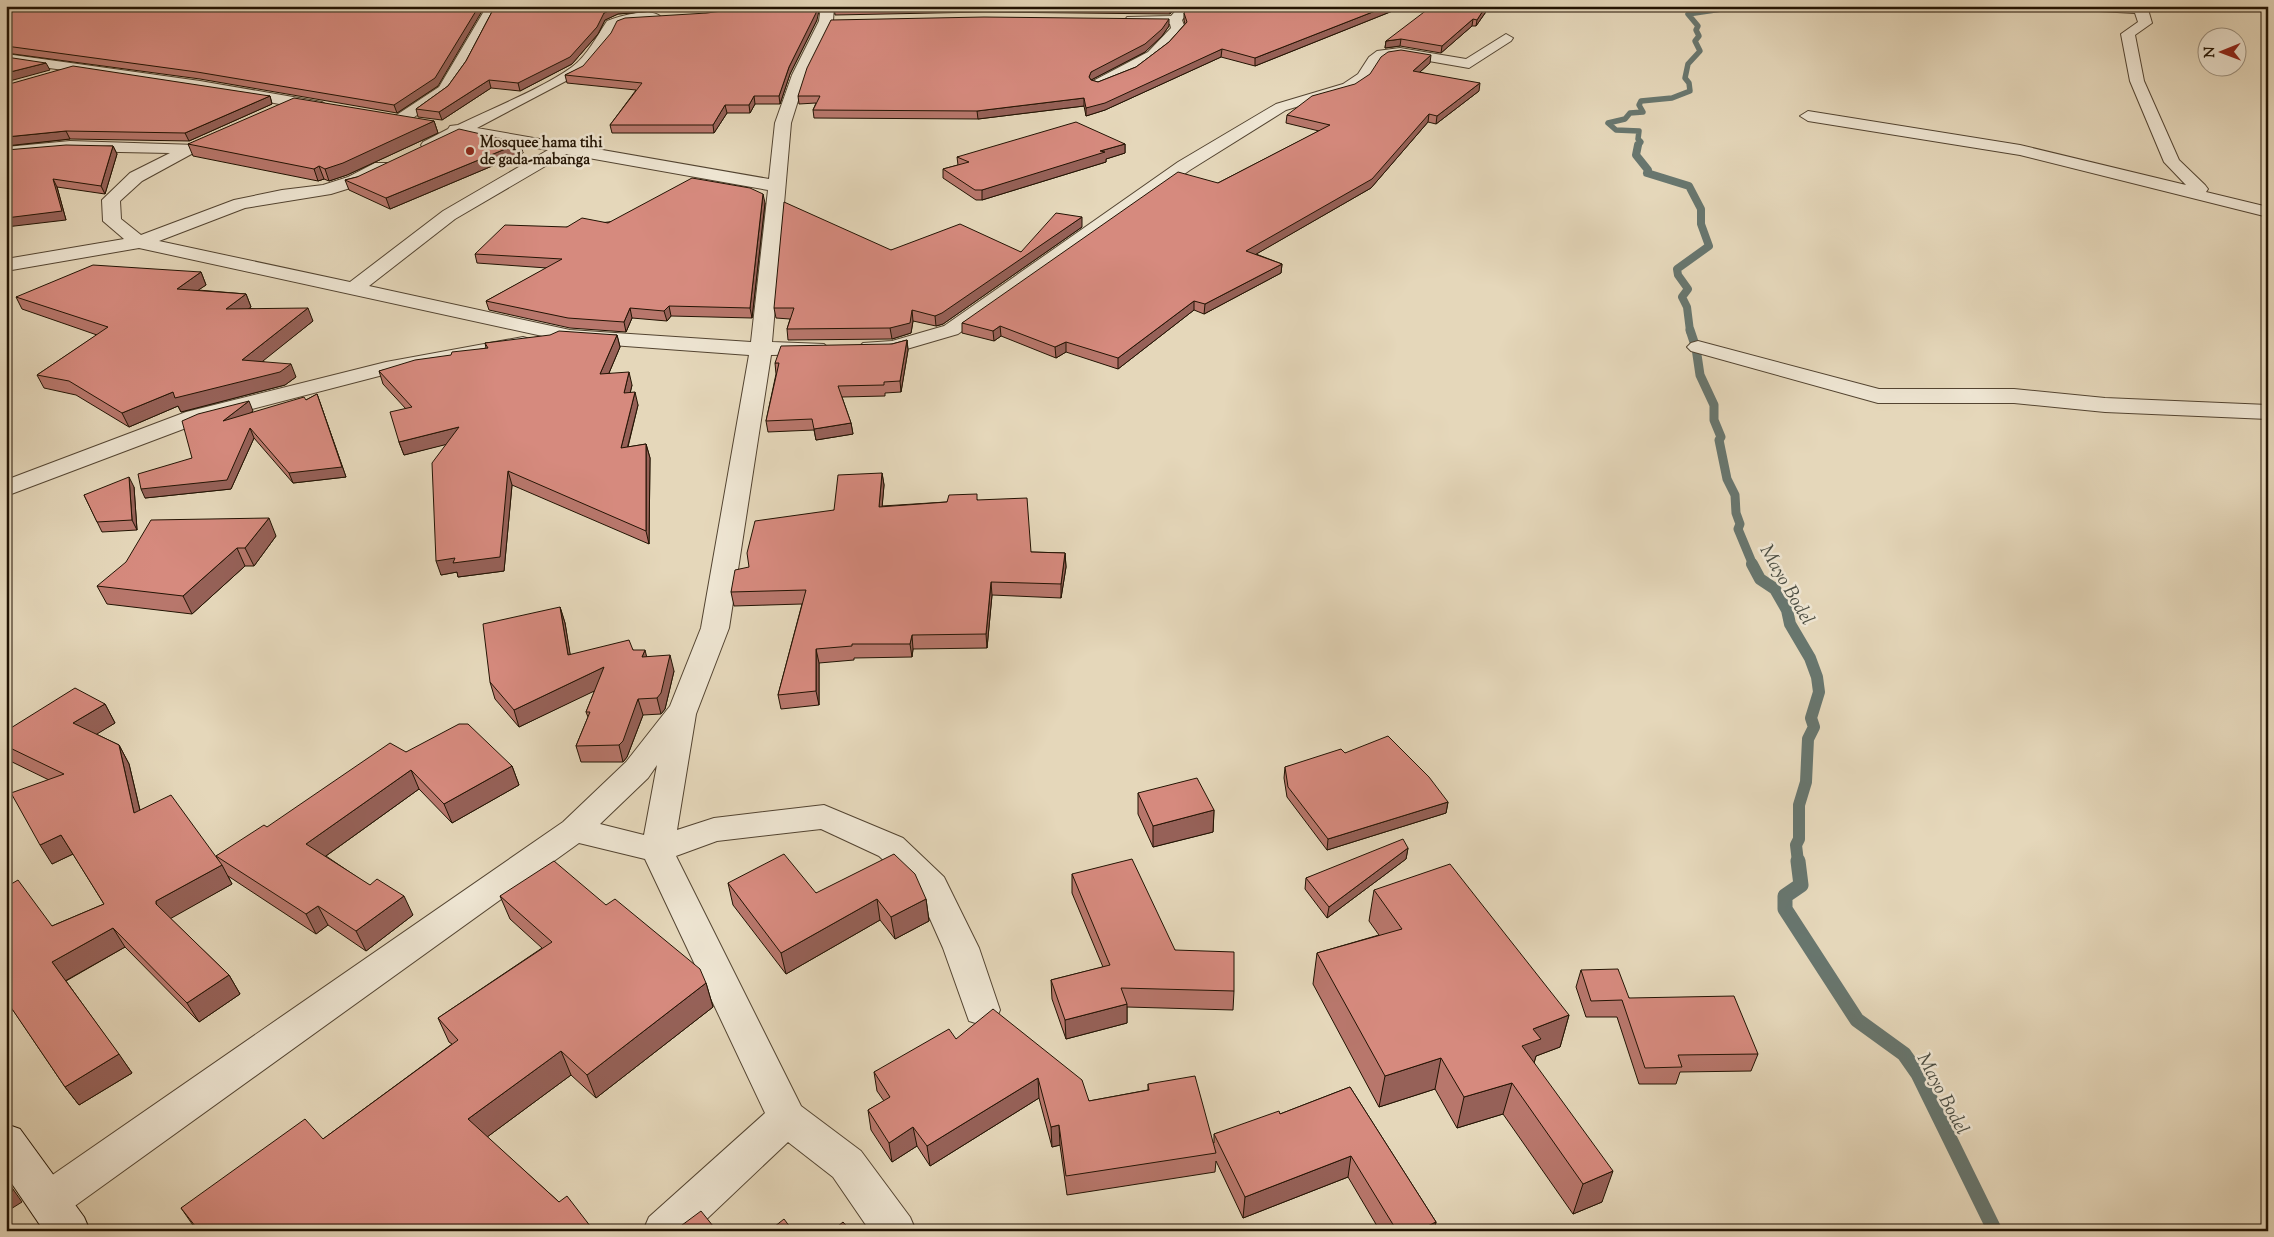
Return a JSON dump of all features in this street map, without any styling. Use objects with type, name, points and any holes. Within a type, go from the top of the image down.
[{"type":"street","points":[[401,119],[444,90],[459,68],[494,6]]},
{"type":"street","points":[[1175,20],[1186,6]]},
{"type":"street","points":[[2081,6],[2141,7],[2145,23],[2128,34],[2137,80],[2172,162],[2199,189],[2181,191]]},
{"type":"street","points":[[419,150],[462,130],[578,69],[606,36],[612,24],[624,19],[670,16]]},
{"type":"street","points":[[830,16],[799,75],[782,123],[761,349],[715,628],[684,709],[657,850],[787,1118],[846,1164],[895,1231]]},
{"type":"street","points":[[1121,20],[1175,20]]},
{"type":"street","points":[[1098,84],[1131,69],[1157,53],[1171,40],[1178,28],[1175,20]]},
{"type":"street","points":[[855,347],[893,347],[951,330],[1184,166],[1281,107],[1308,97],[1348,87],[1363,77],[1374,60],[1382,54],[1400,52],[1454,63],[1469,64],[1506,38]]},
{"type":"street","points":[[6,58],[200,85],[293,103],[342,110]]},
{"type":"street","points":[[48,77],[81,68]]},
{"type":"street","points":[[268,114],[293,103]]},
{"type":"street","points":[[381,116],[777,186]]},
{"type":"street","points":[[1808,116],[2020,150],[2268,212]]},
{"type":"street","points":[[208,140],[136,177],[112,200],[112,221],[139,242],[570,336],[761,349],[836,348]]},
{"type":"street","points":[[6,152],[70,146],[191,148]]},
{"type":"street","points":[[353,289],[449,216],[564,148]]},
{"type":"street","points":[[6,265],[139,242],[240,204],[282,195],[325,190],[354,180],[393,162]]},
{"type":"street","points":[[6,489],[194,417],[386,368],[487,348],[570,336]]},
{"type":"street","points":[[1698,347],[1878,396],[2014,396],[2105,405],[2268,412]]},
{"type":"street","points":[[6,1142],[59,1216],[574,830],[637,770],[684,709]]},
{"type":"street","points":[[574,830],[657,850],[714,830],[824,817],[890,847],[932,886],[961,948],[982,1010]]},
{"type":"street","points":[[664,1231],[787,1118]]},
{"type":"building","points":[[6,6],[479,6],[435,78],[394,105],[197,72],[6,46]]},
{"type":"building","points":[[495,6],[629,6],[617,7],[604,13],[597,27],[570,57],[518,83],[489,80],[439,112],[416,109],[448,86],[466,61]]},
{"type":"building","points":[[759,6],[818,6],[789,67],[779,96],[754,96],[749,105],[725,105],[713,125],[610,125],[642,83],[565,75],[583,66],[611,33],[617,21],[625,18],[707,13]]},
{"type":"building","points":[[834,6],[926,6],[834,8]]},
{"type":"building","points":[[1091,6],[1171,6],[1170,7]]},
{"type":"building","points":[[1190,6],[1388,6],[1255,58],[1222,49],[1105,103],[1086,108],[1084,98],[977,111],[813,110],[820,96],[798,96],[807,68],[831,20],[984,17],[1169,19],[1162,29],[1145,44],[1091,72],[1089,77],[1091,80],[1098,82],[1136,67],[1169,42],[1187,22],[1184,13]]},
{"type":"building","points":[[1432,6],[1486,6],[1477,20],[1473,19],[1442,46],[1401,39],[1386,41]]},
{"type":"building","points":[[1401,50],[1431,55],[1413,71],[1480,83],[1437,116],[1429,114],[1372,179],[1246,251],[1282,264],[1205,304],[1194,301],[1118,358],[1066,342],[1055,347],[1000,326],[993,331],[962,323],[1178,172],[1218,183],[1330,125],[1287,115],[1312,96],[1355,84],[1370,74],[1381,57],[1388,52]]},
{"type":"building","points":[[6,57],[46,63],[6,73]]},
{"type":"building","points":[[73,66],[270,96],[185,133],[66,131],[6,137],[6,85]]},
{"type":"building","points":[[294,98],[434,121],[343,163],[325,169],[319,166],[314,169],[188,144]]},
{"type":"building","points":[[1076,122],[1125,144],[982,190],[975,190],[943,169],[969,162],[957,157]]},
{"type":"building","points":[[459,129],[520,143],[386,198],[345,180],[357,177]]},
{"type":"building","points":[[66,145],[113,146],[101,186],[53,179],[62,211],[6,218],[6,150]]},
{"type":"building","points":[[692,178],[750,188],[763,194],[750,308],[669,306],[664,311],[630,308],[624,322],[568,318],[486,301],[562,259],[475,254],[505,225],[567,227],[582,218],[608,223]]},
{"type":"building","points":[[784,202],[891,250],[960,224],[1021,252],[1056,213],[1082,217],[935,316],[912,310],[910,323],[890,328],[787,329],[794,308],[774,308]]},
{"type":"building","points":[[93,265],[201,272],[177,289],[246,294],[226,309],[308,308],[242,360],[291,364],[280,372],[175,398],[173,392],[122,413],[69,381],[37,375],[108,327],[16,297]]},
{"type":"building","points":[[559,331],[617,335],[600,374],[629,372],[624,393],[635,392],[621,448],[646,444],[646,531],[508,471],[500,557],[453,563],[455,558],[436,561],[432,463],[459,427],[399,442],[390,412],[412,407],[379,371],[415,360],[451,355],[452,352],[488,348],[485,343],[550,335]]},
{"type":"building","points":[[907,340],[900,381],[884,382],[884,385],[838,386],[851,423],[814,429],[812,419],[766,421],[779,363],[775,363],[781,346],[892,344]]},
{"type":"building","points":[[317,394],[342,467],[289,473],[250,428],[227,480],[141,489],[138,474],[192,458],[182,421],[198,414],[249,401],[223,421],[304,397],[306,400]]},
{"type":"building","points":[[882,473],[879,507],[947,502],[949,495],[977,494],[977,500],[1027,498],[1031,552],[1065,553],[1061,584],[991,582],[986,634],[912,635],[910,644],[852,644],[852,646],[816,649],[816,691],[778,695],[806,590],[731,592],[735,570],[749,567],[747,553],[755,521],[834,510],[838,475]]},
{"type":"building","points":[[129,477],[132,520],[97,522],[84,495]]},
{"type":"building","points":[[269,518],[245,548],[237,548],[183,596],[97,586],[126,562],[151,520]]},
{"type":"building","points":[[560,607],[568,655],[629,640],[633,650],[645,650],[642,657],[670,655],[661,693],[657,698],[638,699],[623,741],[619,745],[576,746],[590,712],[586,712],[604,667],[514,710],[490,682],[483,624]]},
{"type":"building","points":[[75,688],[105,704],[73,723],[119,745],[134,813],[171,795],[222,865],[156,901],[156,904],[229,975],[187,1003],[113,928],[52,962],[119,1054],[65,1087],[6,1000],[6,887],[18,880],[52,926],[104,904],[61,835],[40,845],[11,793],[64,774],[6,746],[6,731]]},
{"type":"building","points":[[459,724],[468,724],[512,766],[444,804],[411,770],[306,844],[370,885],[377,879],[404,896],[356,931],[318,906],[306,914],[216,856],[264,825],[267,827],[390,743],[406,752]]},
{"type":"building","points":[[1388,736],[1429,777],[1448,802],[1328,839],[1288,787],[1285,767],[1341,749],[1345,753]]},
{"type":"building","points":[[1197,778],[1214,810],[1153,826],[1138,793]]},
{"type":"building","points":[[1403,839],[1408,848],[1329,907],[1306,878]]},
{"type":"building","points":[[784,854],[816,893],[894,854],[915,874],[926,899],[891,917],[877,899],[781,953],[728,883]]},
{"type":"building","points":[[1132,859],[1175,950],[1234,952],[1234,991],[1121,988],[1127,1004],[1065,1020],[1051,980],[1110,965],[1072,874]]},
{"type":"building","points":[[554,861],[606,905],[615,899],[700,969],[706,983],[587,1075],[561,1051],[468,1119],[559,1202],[567,1196],[594,1231],[199,1231],[181,1208],[305,1119],[323,1139],[458,1040],[438,1018],[552,942],[500,896]]},
{"type":"building","points":[[1450,864],[1569,1015],[1533,1029],[1541,1039],[1522,1046],[1613,1171],[1583,1184],[1512,1083],[1464,1097],[1441,1058],[1385,1076],[1317,953],[1402,929],[1374,890]]},
{"type":"building","points":[[1618,969],[1629,998],[1734,996],[1758,1054],[1678,1055],[1682,1067],[1645,1068],[1622,1000],[1591,1001],[1581,970]]},
{"type":"building","points":[[993,1009],[1082,1080],[1089,1101],[1149,1090],[1148,1084],[1195,1076],[1216,1153],[1066,1176],[1059,1125],[1051,1127],[1038,1078],[927,1146],[913,1127],[889,1143],[868,1110],[890,1097],[874,1072],[949,1029],[956,1039]]},
{"type":"building","points":[[1350,1087],[1436,1222],[1417,1231],[1397,1231],[1351,1156],[1245,1197],[1214,1134],[1279,1111],[1280,1114]]},
{"type":"building","points":[[6,1181],[13,1191],[6,1196]]},
{"type":"building","points":[[701,1211],[717,1231],[674,1231]]},
{"type":"building","points":[[784,1219],[793,1231],[769,1231]]},
{"type":"building","points":[[843,1222],[851,1231],[832,1231]]},
{"type":"waterway","name":"Mayo Bodel","points":[[1638,146],[1641,142],[1638,139],[1639,131],[1616,130],[1608,123],[1625,119],[1630,113],[1643,112],[1639,105],[1641,101],[1672,98],[1690,91],[1689,83],[1685,78],[1688,64],[1700,51],[1695,41],[1699,36],[1696,30],[1698,26],[1688,14],[1742,6]]},
{"type":"waterway","name":"Mayo Bodel","points":[[1638,145],[1636,155],[1648,170],[1647,173],[1689,186],[1701,209],[1701,224],[1709,246],[1677,269],[1678,275],[1688,289],[1682,297],[1687,307],[1690,331]]},
{"type":"waterway","name":"Mayo Bodel","points":[[1690,330],[1696,348],[1700,375],[1714,405],[1714,420],[1721,437],[1719,440],[1727,479],[1735,495],[1736,513],[1740,524],[1738,529],[1753,565]]},
{"type":"waterway","name":"Mayo Bodel","points":[[1752,564],[1760,579],[1775,589],[1787,610],[1790,624],[1810,658],[1817,677],[1819,692],[1811,718],[1814,727],[1808,739],[1806,782],[1799,805],[1799,839],[1796,845],[1798,862]]},
{"type":"waterway","name":"Mayo Bodel","points":[[1798,861],[1801,885],[1785,896],[1785,909],[1857,1020],[1904,1054],[1918,1074],[1995,1231]]},
{"type":"place","name":"Mosquee hama tihi de gada-mabanga","points":[[470,151]]}]
